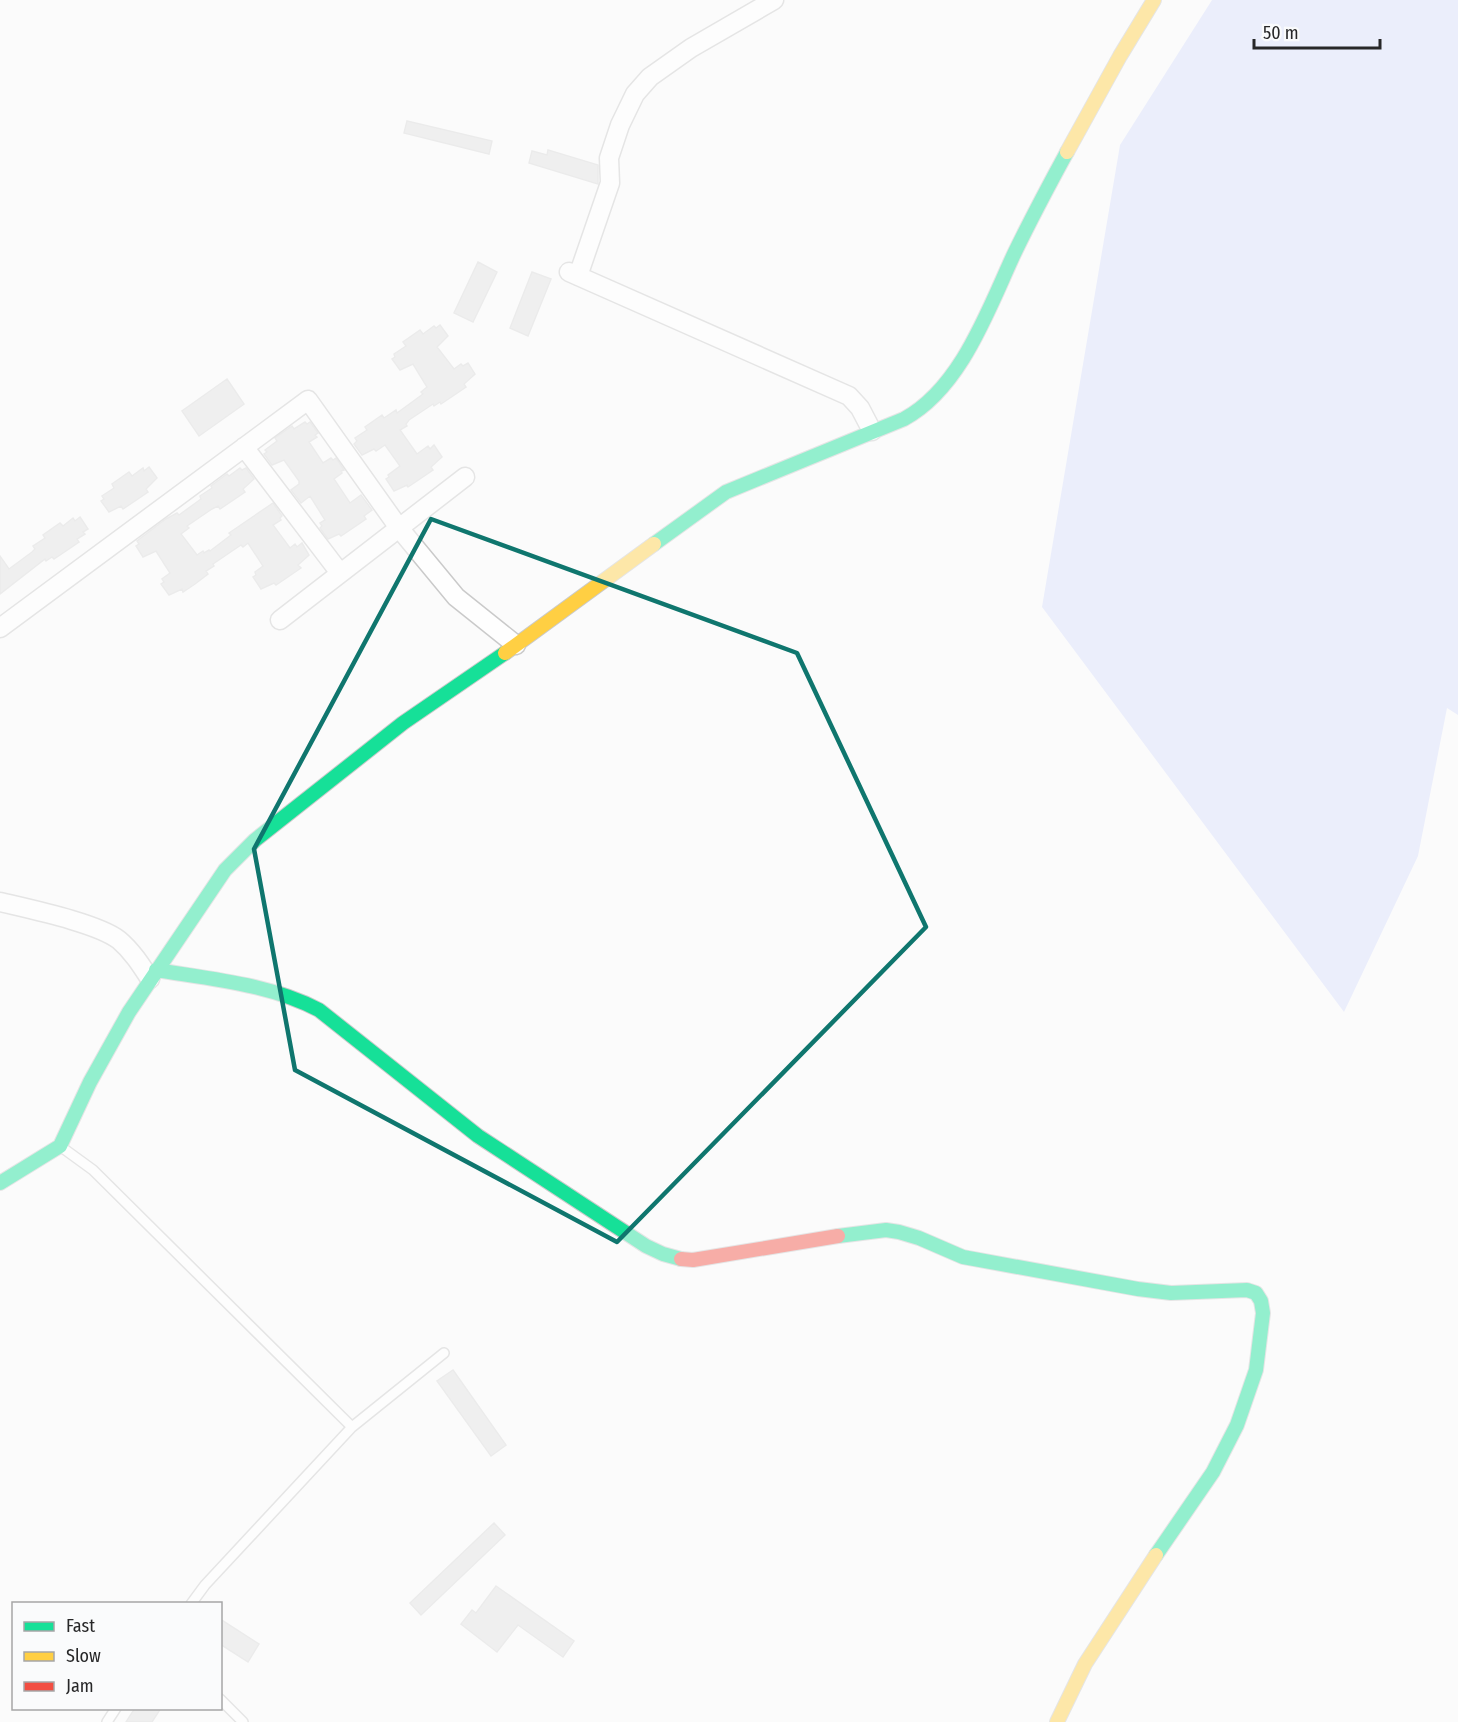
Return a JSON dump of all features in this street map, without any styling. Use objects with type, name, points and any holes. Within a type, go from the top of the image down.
[{"type":"street","points":[[774,0],[691,48],[650,77],[634,94],[609,158],[610,183],[573,274],[849,396],[860,408],[872,431]]},
{"type":"street","points":[[0,1183],[60,1146],[90,1082],[129,1012],[225,870],[255,840],[404,723],[516,645],[726,492],[765,473],[900,421],[917,411],[943,386],[974,339],[1025,232],[1080,129],[1154,0]]},
{"type":"street","points":[[0,627],[308,400],[399,528],[456,597],[516,645]]},
{"type":"street","points":[[244,447],[340,573]]},
{"type":"street","points":[[279,620],[465,477]]},
{"type":"street","points":[[0,902],[94,928],[117,939],[153,975],[244,984],[296,998],[319,1010],[478,1136],[664,1256],[677,1260],[693,1260],[886,1230],[919,1238],[963,1257],[1138,1289],[1172,1293],[1247,1290],[1256,1293],[1261,1301],[1263,1313],[1256,1370],[1247,1400],[1227,1449],[1086,1664],[1057,1722]]},
{"type":"lane","points":[[60,1146],[93,1170],[352,1427]]},
{"type":"lane","points":[[192,1602],[205,1585],[352,1427],[444,1353]]},
{"type":"lane","points":[[222,1701],[243,1722]]},
{"type":"highlighted area","points":[[431,519],[797,653],[926,927],[617,1242],[295,1070],[254,849]]},
{"type":"shaded area","points":[[1212,0],[1458,0],[1458,715],[1447,708],[1418,856],[1344,1012],[1042,607],[1120,145]]},
{"type":"building","points":[[407,121],[492,141],[489,154],[404,133]]},
{"type":"building","points":[[548,150],[598,165],[598,184],[529,163],[532,151],[547,155]]},
{"type":"building","points":[[478,262],[497,272],[473,322],[454,313]]},
{"type":"building","points":[[532,272],[551,279],[528,336],[510,328]]},
{"type":"building","points":[[440,325],[448,336],[437,347],[454,369],[461,364],[463,366],[468,363],[475,374],[464,384],[466,387],[441,404],[440,402],[434,406],[433,404],[409,420],[407,426],[400,430],[417,454],[428,446],[430,449],[434,445],[442,457],[431,467],[433,470],[408,487],[407,485],[394,491],[386,479],[400,466],[385,445],[376,451],[374,449],[362,455],[354,444],[357,441],[355,438],[367,430],[365,427],[382,415],[384,418],[396,410],[397,413],[423,394],[421,392],[427,387],[413,364],[400,370],[392,359],[395,357],[394,354],[406,346],[403,342],[420,330],[423,334],[434,326],[436,328]]},
{"type":"building","points":[[227,379],[244,404],[199,436],[182,411]]},
{"type":"building","points":[[305,422],[307,424],[310,422],[318,433],[315,435],[317,437],[309,442],[323,463],[336,458],[344,470],[334,479],[350,503],[361,495],[372,510],[364,516],[366,519],[341,536],[339,534],[328,539],[320,528],[322,526],[320,523],[325,520],[310,496],[301,503],[291,490],[299,484],[299,481],[284,460],[272,465],[264,454],[267,452],[265,450],[277,441],[275,438],[292,426],[294,429]]},
{"type":"building","points":[[149,467],[157,478],[146,489],[148,492],[123,509],[121,506],[109,512],[101,501],[104,499],[102,496],[114,488],[112,484],[129,472],[132,476],[143,468],[144,471]]},
{"type":"building","points":[[240,468],[242,470],[246,468],[254,479],[243,489],[245,492],[220,509],[218,506],[212,509],[187,526],[189,528],[181,534],[197,555],[203,551],[204,553],[210,551],[231,535],[229,533],[273,503],[282,516],[281,520],[273,525],[290,548],[302,543],[309,555],[298,565],[301,568],[276,585],[274,583],[261,589],[253,577],[256,575],[255,572],[263,566],[248,543],[243,547],[241,545],[213,564],[214,566],[206,571],[208,574],[195,584],[183,592],[182,589],[169,595],[161,584],[164,582],[162,579],[170,573],[156,551],[143,557],[136,546],[139,544],[137,541],[166,519],[177,513],[179,515],[201,499],[200,496],[212,488],[211,486]]},
{"type":"building","points":[[80,517],[88,529],[77,539],[79,542],[54,559],[52,557],[46,561],[45,559],[0,594],[0,556],[9,569],[35,549],[33,546],[45,538],[43,535],[60,523],[63,526],[73,518],[75,521]]},
{"type":"building","points":[[453,1370],[506,1445],[491,1456],[437,1381]]},
{"type":"building","points":[[494,1523],[505,1535],[421,1615],[410,1603]]},
{"type":"building","points":[[496,1586],[574,1641],[563,1657],[518,1625],[497,1652],[461,1624],[472,1610],[476,1613]]},
{"type":"building","points":[[222,1620],[259,1644],[248,1662],[222,1645]]},
{"type":"building","points":[[134,1710],[160,1710],[152,1722],[126,1722]]},
{"type":"traffic: fast","points":[[654,544],[726,492],[904,419],[942,388],[971,346],[1020,241],[1067,152]]},
{"type":"traffic: fast","points":[[0,1183],[60,1146],[90,1082],[129,1012],[225,870],[255,840],[403,723],[505,653]]},
{"type":"traffic: fast","points":[[156,970],[260,988],[319,1010],[478,1136],[646,1246],[681,1259]]},
{"type":"traffic: fast","points":[[838,1236],[886,1230],[919,1238],[963,1257],[1138,1289],[1171,1293],[1247,1290],[1256,1293],[1261,1301],[1263,1313],[1256,1370],[1237,1425],[1213,1472],[1156,1555]]},
{"type":"traffic: slow","points":[[1067,152],[1154,0]]},
{"type":"traffic: slow","points":[[505,653],[654,544]]},
{"type":"traffic: slow","points":[[1057,1722],[1085,1664],[1156,1555]]},
{"type":"traffic: jam","points":[[681,1259],[693,1260],[838,1236]]}]
